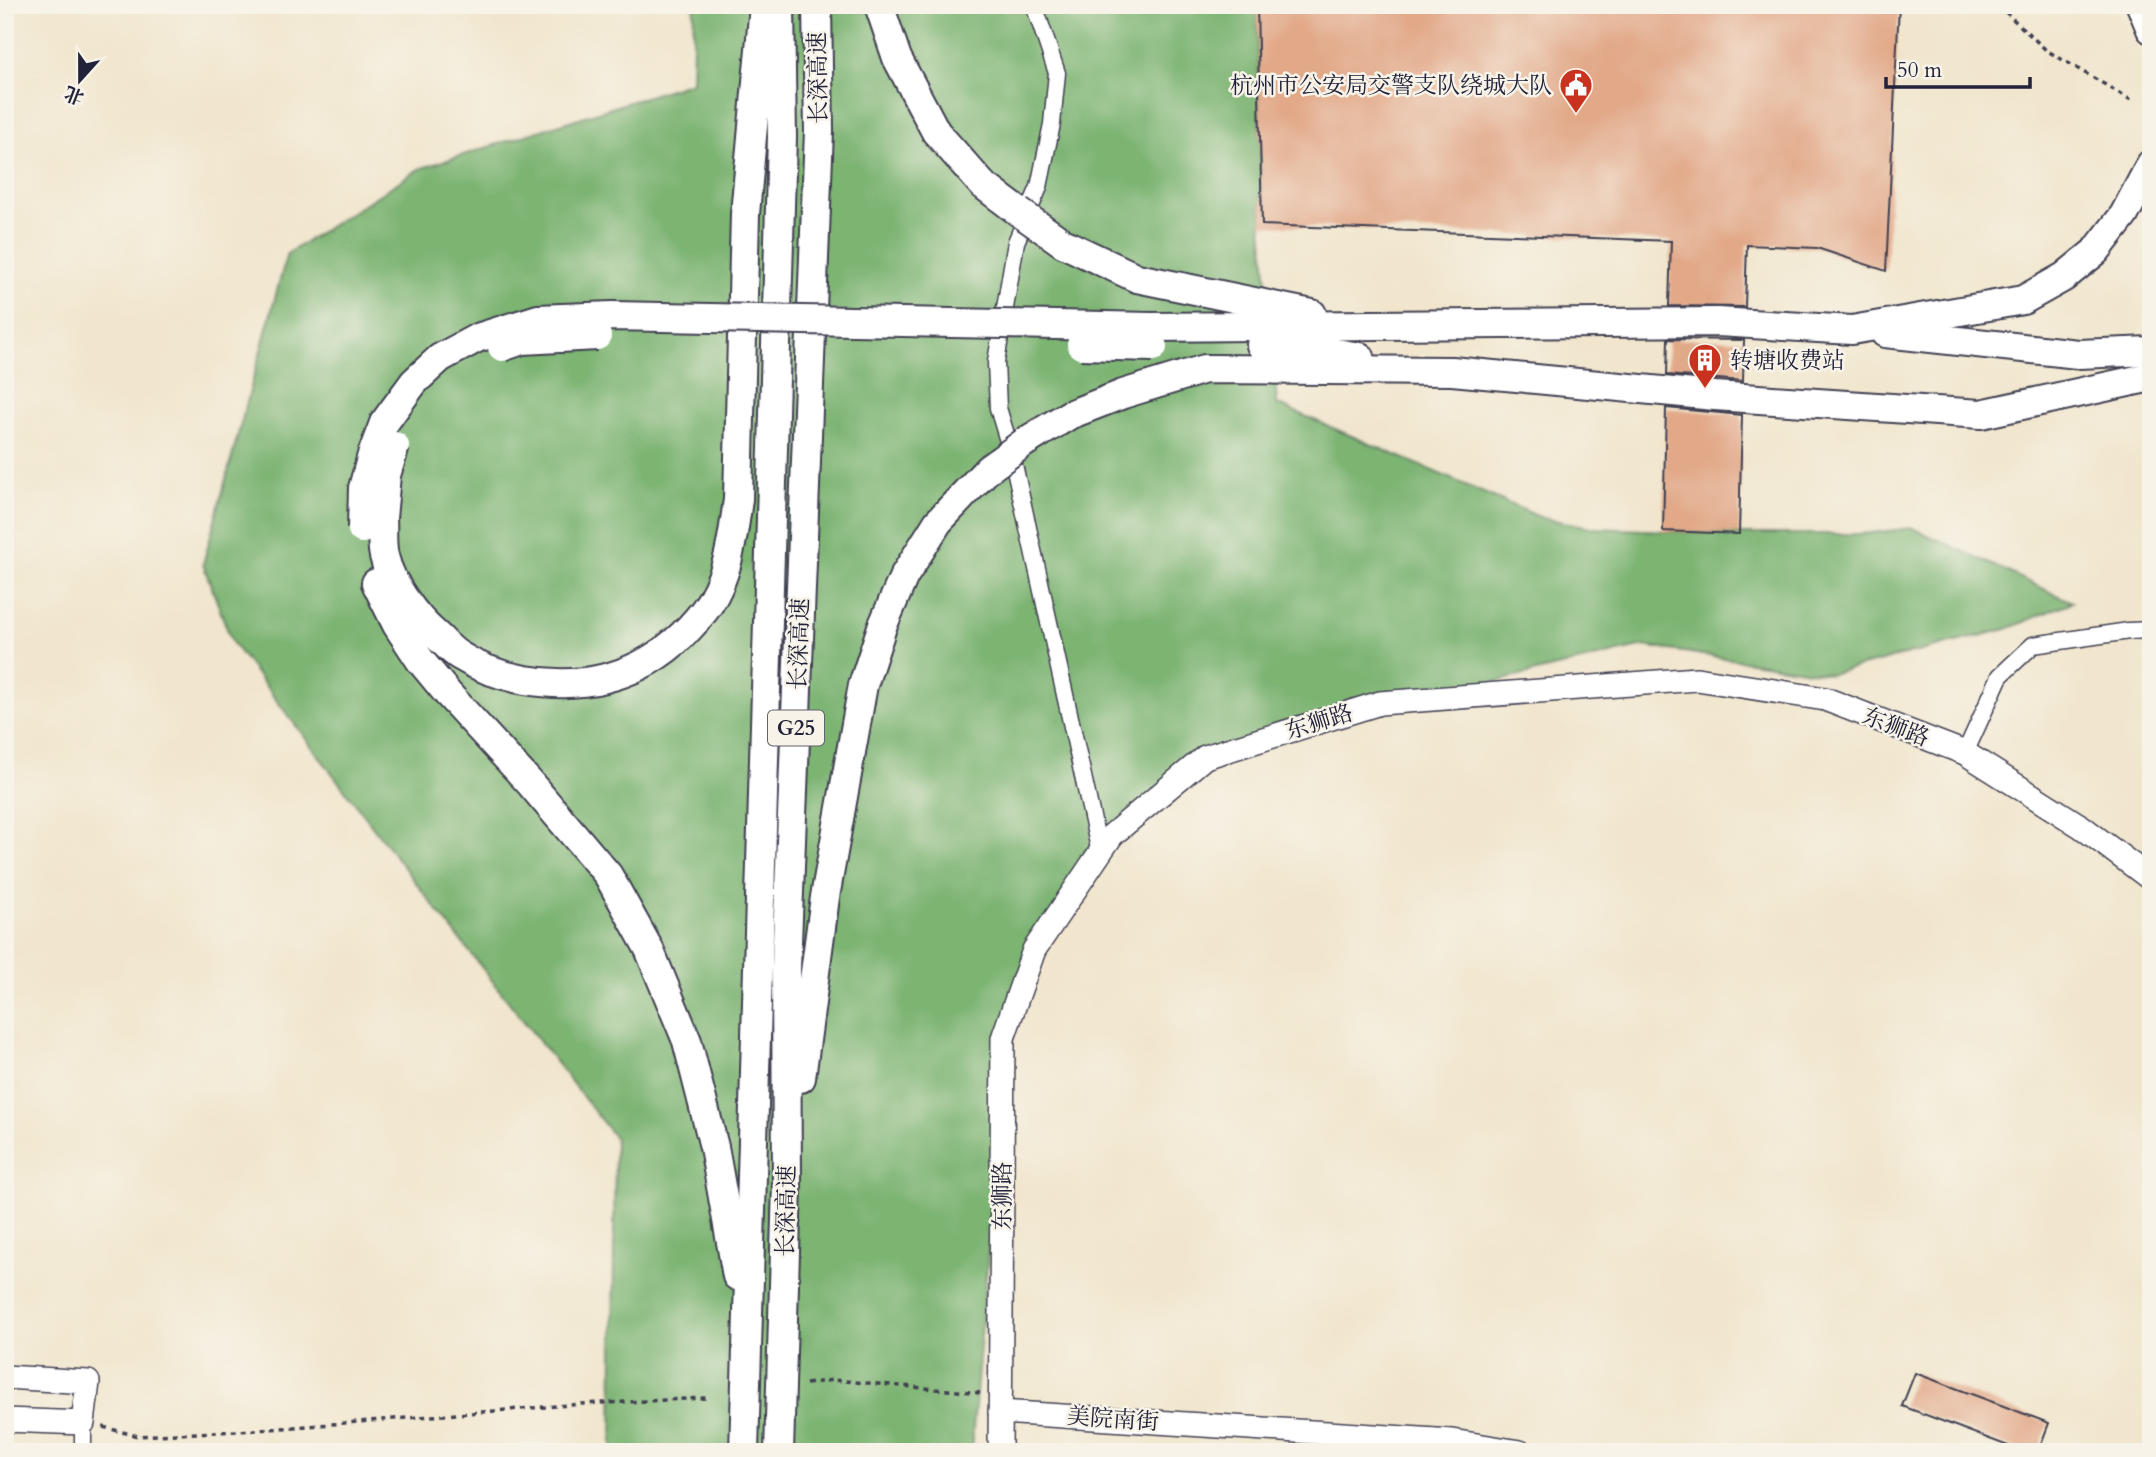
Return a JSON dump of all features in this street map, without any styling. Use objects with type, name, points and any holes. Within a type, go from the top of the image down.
[{"type":"highway","points":[[764,5],[744,214],[738,499],[732,544],[722,577],[705,610],[670,647],[634,669],[596,682],[552,684],[505,676],[460,656],[421,623],[399,592],[372,524],[363,488],[384,423],[414,382],[440,358],[477,338],[538,319],[626,317],[1153,337],[1288,345],[1452,371],[1715,396],[1981,414],[2151,377]]},
{"type":"highway","name":"长深高速","points":[[744,1452],[782,137],[780,5]]},
{"type":"highway","name":"长深高速","points":[[779,1452],[787,1185],[786,968],[819,131],[817,5]]},
{"type":"highway","points":[[879,5],[897,58],[936,132],[982,184],[1063,243],[1137,278],[1380,327]]},
{"type":"highway","points":[[2141,5],[2151,29]]},
{"type":"highway","points":[[1852,330],[2023,300],[2064,278],[2096,251],[2124,215],[2151,164]]},
{"type":"highway","points":[[1153,337],[1380,327],[1718,322],[1852,330],[2078,354],[2151,351]]},
{"type":"highway","points":[[787,1185],[825,897],[863,685],[882,626],[904,576],[938,522],[988,469],[1069,415],[1122,394],[1205,369],[1452,371]]},
{"type":"highway","points":[[2118,384],[2151,383]]},
{"type":"highway","points":[[372,524],[369,567],[397,625],[420,660],[448,694],[529,782],[608,875],[649,949],[687,1041],[714,1147],[748,1334]]},
{"type":"street","points":[[1034,5],[1057,73],[1052,124],[1039,187],[1016,242],[996,362],[998,408],[1011,451],[1100,853]]},
{"type":"street","points":[[1965,753],[2000,676],[2033,645],[2151,630]]},
{"type":"street","name":"东狮路","points":[[1000,1452],[1003,1038],[1034,950],[1112,835],[1205,757],[1380,703],[1697,679],[1825,699],[1965,753],[2082,827],[2151,879]]},
{"type":"street","points":[[5,1377],[88,1382],[83,1452]]},
{"type":"street","name":"美院南街","points":[[1000,1403],[1452,1441],[1520,1452]]},
{"type":"street","points":[[5,1420],[83,1423]]},
{"type":"path","points":[[1998,5],[2046,50],[2131,100]]},
{"type":"path","points":[[806,1384],[833,1380],[1000,1403]]},
{"type":"path","points":[[83,1423],[138,1436],[257,1430],[582,1404],[708,1398]]},
{"type":"green space","points":[[694,5],[1257,5],[1262,225],[1277,404],[1542,518],[1596,528],[1739,534],[1862,534],[1913,528],[2072,602],[2007,629],[1830,674],[1643,646],[1421,700],[1205,757],[1100,853],[1034,950],[1003,1080],[971,1452],[612,1452],[615,1138],[232,642],[203,564],[287,254],[419,169],[692,82]]},
{"type":"building","name":"杭州市公安局交警支队绕城大队","points":[[1257,5],[1899,5],[1886,271],[1817,248],[1747,245],[1745,307],[1669,306],[1671,241],[1262,225]]},
{"type":"building","points":[[1668,339],[1744,340],[1743,381],[1667,375]]},
{"type":"building","points":[[1666,408],[1742,415],[1739,534],[1663,531]]},
{"type":"building","points":[[1915,1373],[2049,1423],[2038,1452],[2024,1452],[1902,1406]]},
{"type":"place","name":"杭州市公安局交警支队绕城大队","points":[[1576,115]]},
{"type":"place","name":"转塘收费站","points":[[1705,390]]}]
